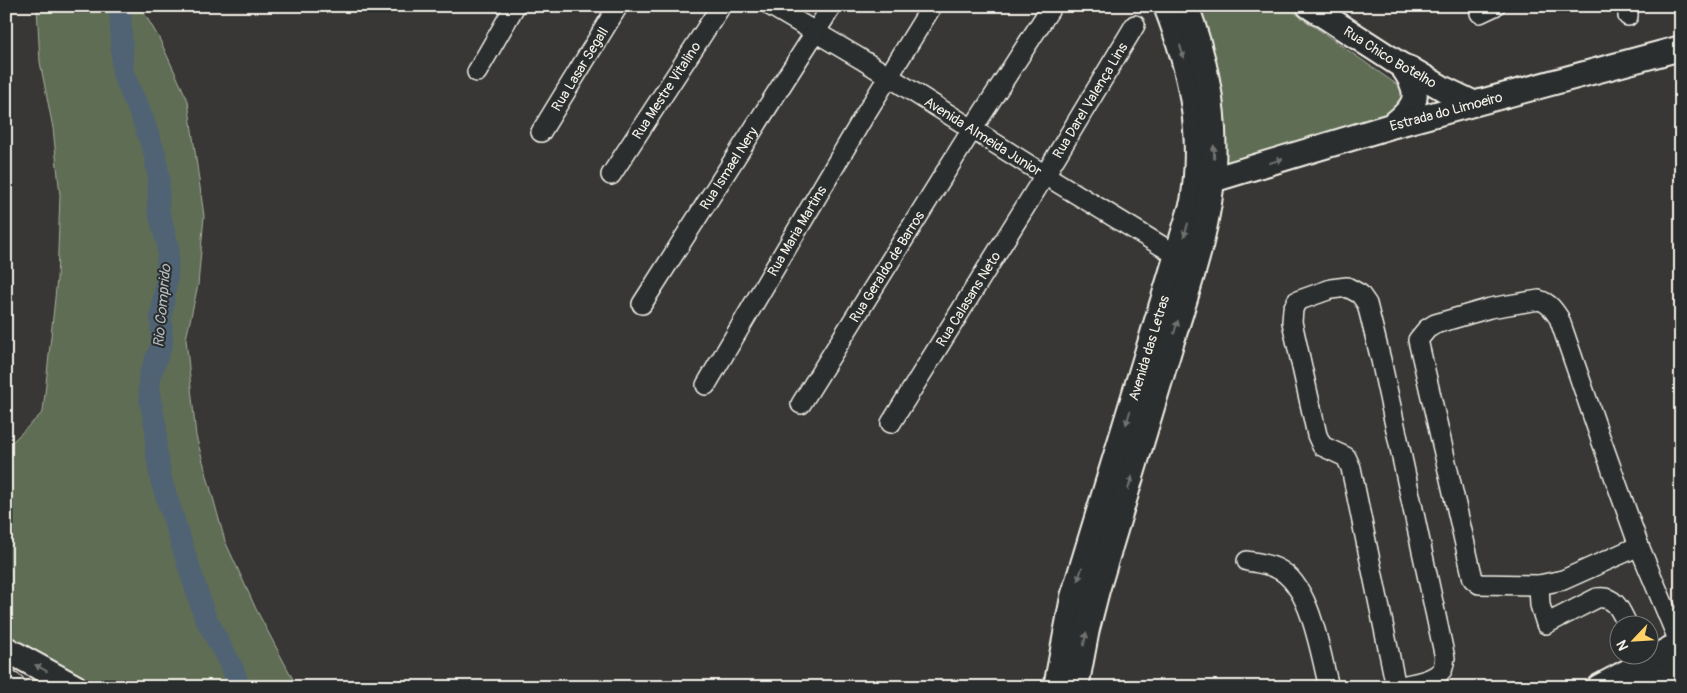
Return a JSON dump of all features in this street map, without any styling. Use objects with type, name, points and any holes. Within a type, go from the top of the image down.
[{"type":"highway","points":[[6,684],[12,687]]},
{"type":"main road","name":"Avenida das Letras","points":[[1166,6],[1179,41],[1191,85],[1204,181]]},
{"type":"main road","name":"Avenida das Letras","points":[[1076,687],[1087,629],[1097,590],[1186,261],[1204,181],[1214,152],[1211,101],[1198,44],[1186,6]]},
{"type":"main road","name":"Rua Chico Botelho","points":[[1309,6],[1402,66],[1473,103]]},
{"type":"main road","name":"Estrada do Limoeiro","points":[[1204,181],[1473,103],[1681,48]]},
{"type":"main road","points":[[1392,126],[1406,114],[1414,100],[1414,85],[1402,66]]},
{"type":"main road","name":"Avenida das Letras","points":[[1056,687],[1073,597],[1186,261]]},
{"type":"main road","points":[[6,649],[75,687]]},
{"type":"main road","points":[[1598,687],[1648,670],[1680,651]]},
{"type":"street","points":[[477,72],[515,6]]},
{"type":"street","name":"Rua Lasar Segall","points":[[541,132],[618,6]]},
{"type":"street","name":"Rua Mestre Vitalino","points":[[611,175],[721,6]]},
{"type":"street","name":"Avenida Almeida Junior","points":[[771,6],[890,77],[1186,261]]},
{"type":"street","name":"Rua Ismael Nery","points":[[642,304],[832,6]]},
{"type":"street","name":"Rua Maria Martins","points":[[706,385],[863,118],[932,6]]},
{"type":"street","name":"Rua Geraldo de Barros","points":[[801,404],[973,128],[1052,6]]},
{"type":"street","name":"Rua Darel Valença Lins","points":[[1046,175],[1135,25]]},
{"type":"street","name":"Rua Calasans Neto","points":[[891,423],[1046,175]]},
{"type":"street","points":[[1347,287],[1360,294],[1367,304],[1381,360],[1445,658],[1442,669],[1435,675],[1425,680],[1396,687],[1351,468],[1346,457],[1322,446],[1317,435],[1292,322],[1293,309],[1297,301],[1331,289],[1347,287]]},
{"type":"street","points":[[1639,546],[1563,580],[1539,585],[1479,584],[1475,582],[1418,340],[1426,329],[1435,324],[1490,308],[1539,300],[1546,302],[1552,307],[1559,318],[1598,434],[1680,651]]},
{"type":"street","points":[[1248,561],[1279,569],[1301,591],[1309,610],[1329,687]]},
{"type":"street","points":[[1539,585],[1540,605],[1546,624],[1597,598],[1604,597],[1610,598],[1615,603],[1622,616]]},
{"type":"green space","points":[[37,6],[140,6],[159,38],[188,101],[204,216],[198,285],[186,339],[196,436],[225,541],[256,609],[297,687],[95,687],[19,644],[6,631],[6,448],[43,412],[57,279],[60,195],[53,128],[40,62]]},
{"type":"green space","points":[[1196,6],[1285,6],[1406,91],[1389,115],[1221,164]]},
{"type":"waterway","name":"Rio Comprido","points":[[120,6],[123,74],[142,117],[155,154],[159,179],[158,208],[168,246],[167,276],[161,317],[162,343],[149,378],[161,480],[205,617],[233,669],[239,687]]}]
